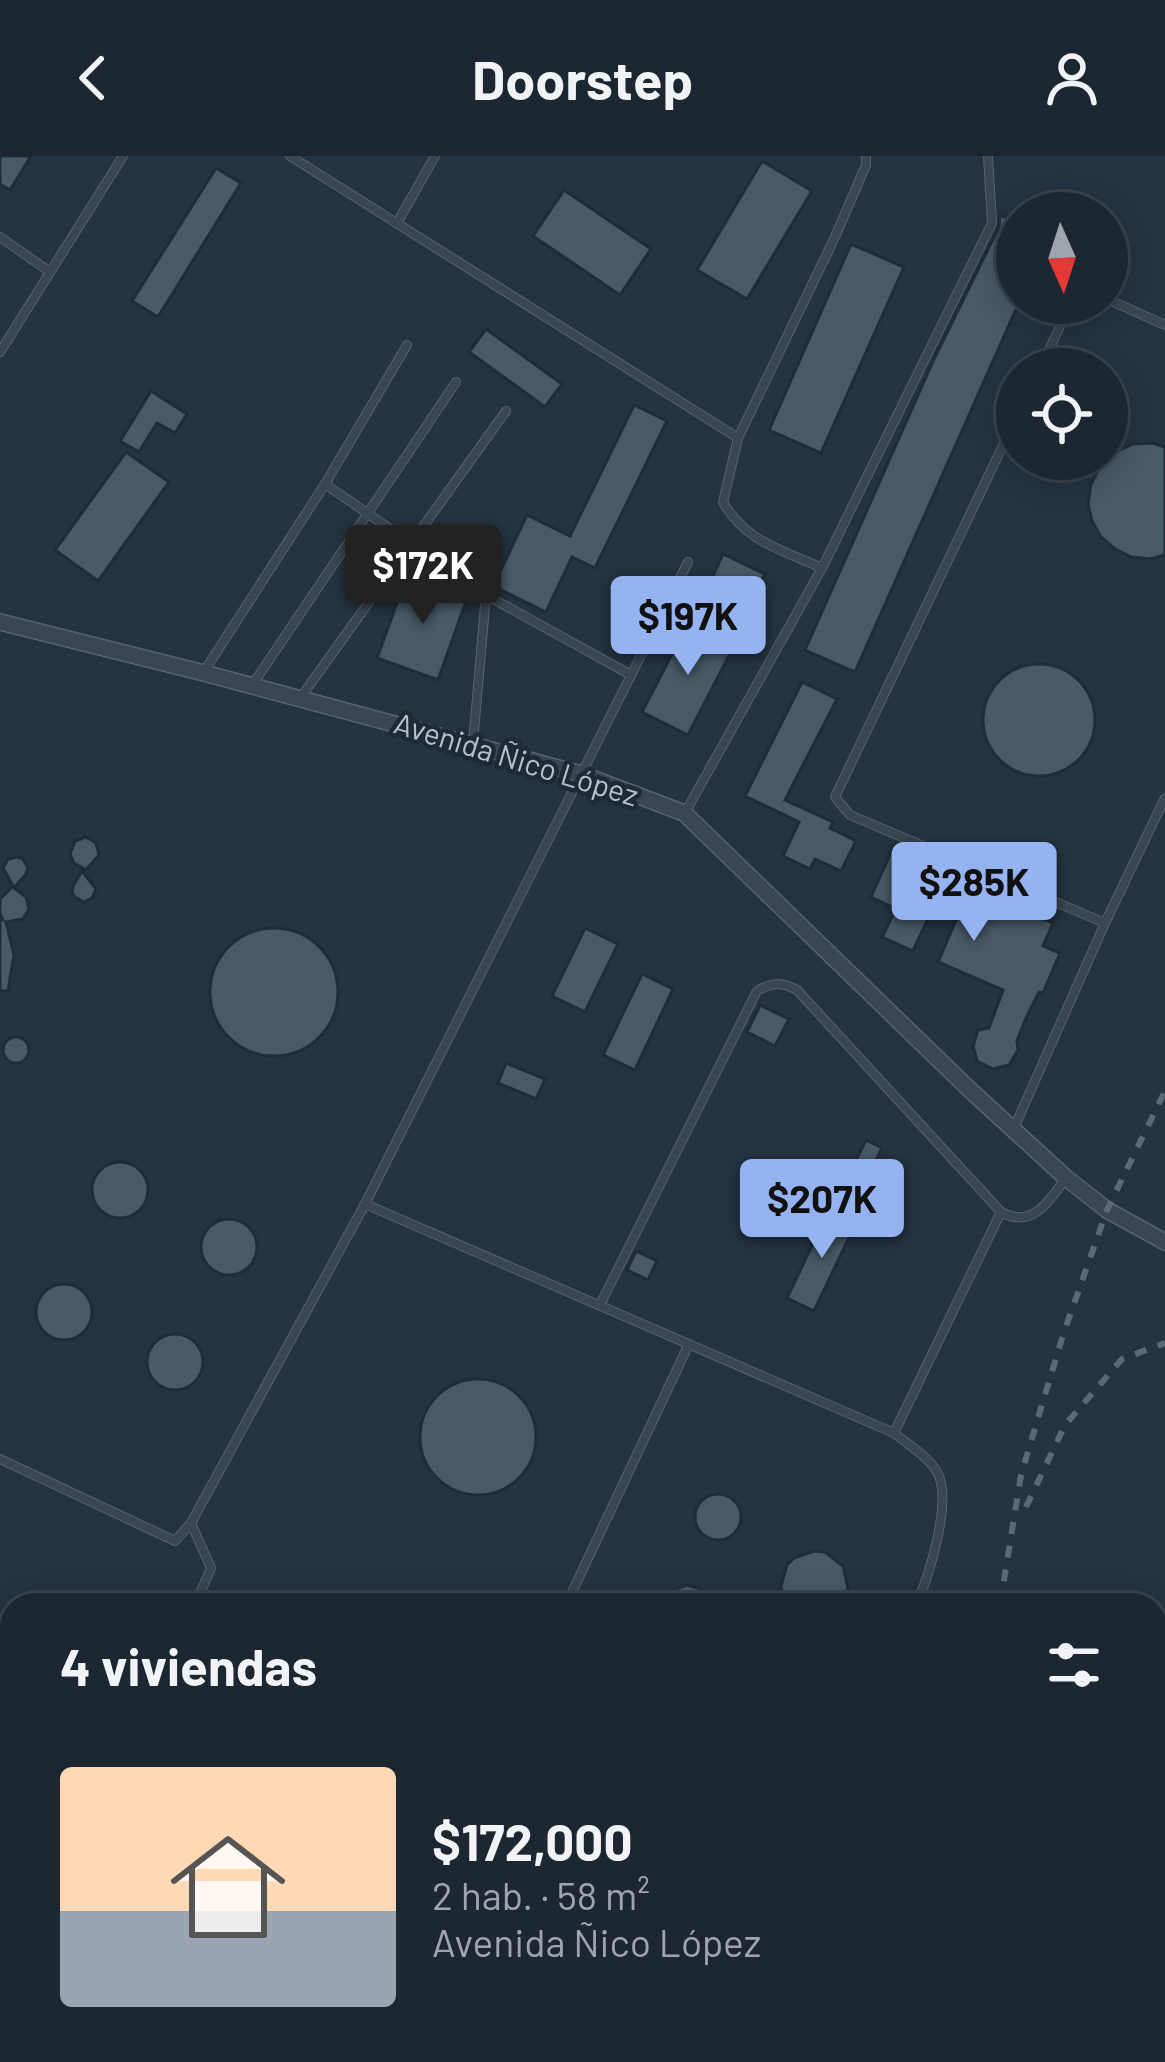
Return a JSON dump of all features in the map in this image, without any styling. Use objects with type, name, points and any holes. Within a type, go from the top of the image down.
[{"type":"street","name":"Avenida Ñico López","points":[[0,622],[581,774],[684,813],[1065,1178],[1107,1210],[1165,1242]]},
{"type":"lane","points":[[0,352],[123,156]]},
{"type":"lane","points":[[290,156],[738,437]]},
{"type":"lane","points":[[397,223],[435,156]]},
{"type":"lane","points":[[822,568],[750,536],[723,502],[738,437],[835,237],[866,156]]},
{"type":"lane","points":[[684,813],[822,568],[992,223],[988,156]]},
{"type":"lane","points":[[0,237],[50,272]]},
{"type":"lane","points":[[1128,309],[1165,326]]},
{"type":"lane","points":[[204,673],[407,345]]},
{"type":"lane","points":[[252,685],[456,382]]},
{"type":"lane","points":[[300,698],[506,411]]},
{"type":"lane","points":[[996,460],[835,797],[850,814],[1106,922]]},
{"type":"lane","points":[[325,484],[486,595],[631,675]]},
{"type":"lane","points":[[0,1459],[175,1541],[191,1523],[364,1204],[688,562]]},
{"type":"lane","points":[[473,744],[486,595]]},
{"type":"lane","points":[[1013,1128],[1165,798]]},
{"type":"lane","points":[[599,1306],[757,991],[771,983],[797,990],[1001,1212],[1010,1217],[1030,1216],[1045,1208],[1065,1178]]},
{"type":"lane","points":[[364,1204],[893,1433],[936,1468],[944,1490],[934,1550],[920,1593]]},
{"type":"lane","points":[[893,1433],[1001,1212]]},
{"type":"lane","points":[[572,1593],[689,1344]]},
{"type":"lane","points":[[191,1523],[211,1568],[200,1593]]},
{"type":"building","points":[[0,156],[31,156],[10,190],[0,184]]},
{"type":"building","points":[[762,161],[812,191],[747,299],[697,270]]},
{"type":"building","points":[[216,168],[241,183],[158,317],[132,301]]},
{"type":"building","points":[[564,190],[651,249],[620,295],[533,236]]},
{"type":"building","points":[[996,233],[996,324],[1009,324],[855,672],[805,650],[934,359]]},
{"type":"building","points":[[851,244],[904,267],[821,453],[769,430]]},
{"type":"building","points":[[486,329],[562,384],[545,407],[469,352]]},
{"type":"building","points":[[151,391],[187,414],[175,433],[157,423],[139,452],[120,441]]},
{"type":"building","points":[[634,405],[667,421],[595,568],[572,557],[546,612],[493,586],[527,515],[570,536]]},
{"type":"building","points":[[1128,446],[1165,447],[1165,555],[1150,559],[1131,557],[1101,537],[1088,504],[1093,480],[1128,480]]},
{"type":"building","points":[[126,452],[169,482],[98,581],[55,550]]},
{"type":"building","points":[[723,554],[765,574],[753,598],[712,578]]},
{"type":"building","points":[[407,575],[468,596],[438,680],[377,658]]},
{"type":"building","points":[[689,621],[735,644],[688,735],[642,712]]},
{"type":"building","points":[[1039,664],[1061,668],[1079,680],[1091,698],[1095,720],[1091,742],[1079,760],[1061,772],[1039,776],[1017,772],[999,760],[987,742],[983,720],[987,698],[999,680],[1017,668]]},
{"type":"building","points":[[802,682],[837,699],[785,800],[833,822],[830,828],[856,841],[841,871],[815,859],[810,869],[783,856],[799,822],[745,796]]},
{"type":"building","points":[[86,837],[96,843],[99,855],[86,870],[70,854],[75,841]]},
{"type":"building","points":[[892,850],[1053,923],[1043,946],[1060,953],[1026,1018],[1009,1065],[993,1069],[977,1061],[973,1046],[978,1030],[989,1028],[1003,990],[938,962],[956,920],[932,910],[913,951],[882,937],[896,909],[871,897]]},
{"type":"building","points":[[18,857],[28,868],[14,888],[26,897],[29,909],[23,919],[6,922],[14,955],[8,991],[0,991],[0,899],[13,886],[3,868],[8,859]]},
{"type":"building","points":[[82,871],[96,889],[84,902],[72,892]]},
{"type":"building","points":[[274,928],[298,933],[319,947],[333,968],[338,992],[333,1016],[319,1037],[298,1051],[274,1056],[250,1051],[229,1037],[215,1016],[210,992],[215,968],[229,947],[250,933]]},
{"type":"building","points":[[585,928],[618,944],[585,1012],[552,996]]},
{"type":"building","points":[[642,974],[673,989],[635,1070],[603,1055]]},
{"type":"building","points":[[760,1005],[789,1019],[775,1046],[747,1032]]},
{"type":"building","points":[[16,1037],[29,1050],[16,1063],[3,1050]]},
{"type":"building","points":[[506,1063],[545,1079],[536,1099],[498,1083]]},
{"type":"building","points":[[866,1140],[882,1148],[860,1192],[844,1184]]},
{"type":"building","points":[[120,1162],[140,1170],[148,1190],[140,1210],[120,1218],[100,1210],[92,1190],[100,1170]]},
{"type":"building","points":[[829,1210],[856,1223],[814,1311],[787,1298]]},
{"type":"building","points":[[229,1219],[249,1227],[257,1247],[249,1267],[229,1275],[209,1267],[201,1247],[209,1227]]},
{"type":"building","points":[[636,1251],[657,1261],[648,1280],[627,1270]]},
{"type":"building","points":[[64,1284],[84,1292],[92,1312],[84,1332],[64,1340],[44,1332],[36,1312],[44,1292]]},
{"type":"building","points":[[175,1334],[195,1342],[203,1362],[195,1382],[175,1390],[155,1382],[147,1362],[155,1342]]},
{"type":"building","points":[[478,1379],[500,1383],[519,1396],[532,1415],[536,1437],[532,1459],[519,1478],[500,1491],[478,1495],[456,1491],[437,1478],[424,1459],[420,1437],[424,1415],[437,1396],[456,1383]]},
{"type":"building","points":[[718,1494],[734,1501],[741,1517],[734,1533],[718,1540],[702,1533],[695,1517],[702,1501]]},
{"type":"building","points":[[825,1552],[843,1566],[846,1593],[782,1593],[787,1565],[794,1558]]},
{"type":"building","points":[[687,1585],[704,1593],[670,1593]]},
{"type":"railway","points":[[1002,1593],[1021,1475],[1063,1335],[1107,1210],[1165,1091]]},
{"type":"railway","points":[[1026,1507],[1065,1425],[1122,1359],[1165,1343]]}]
